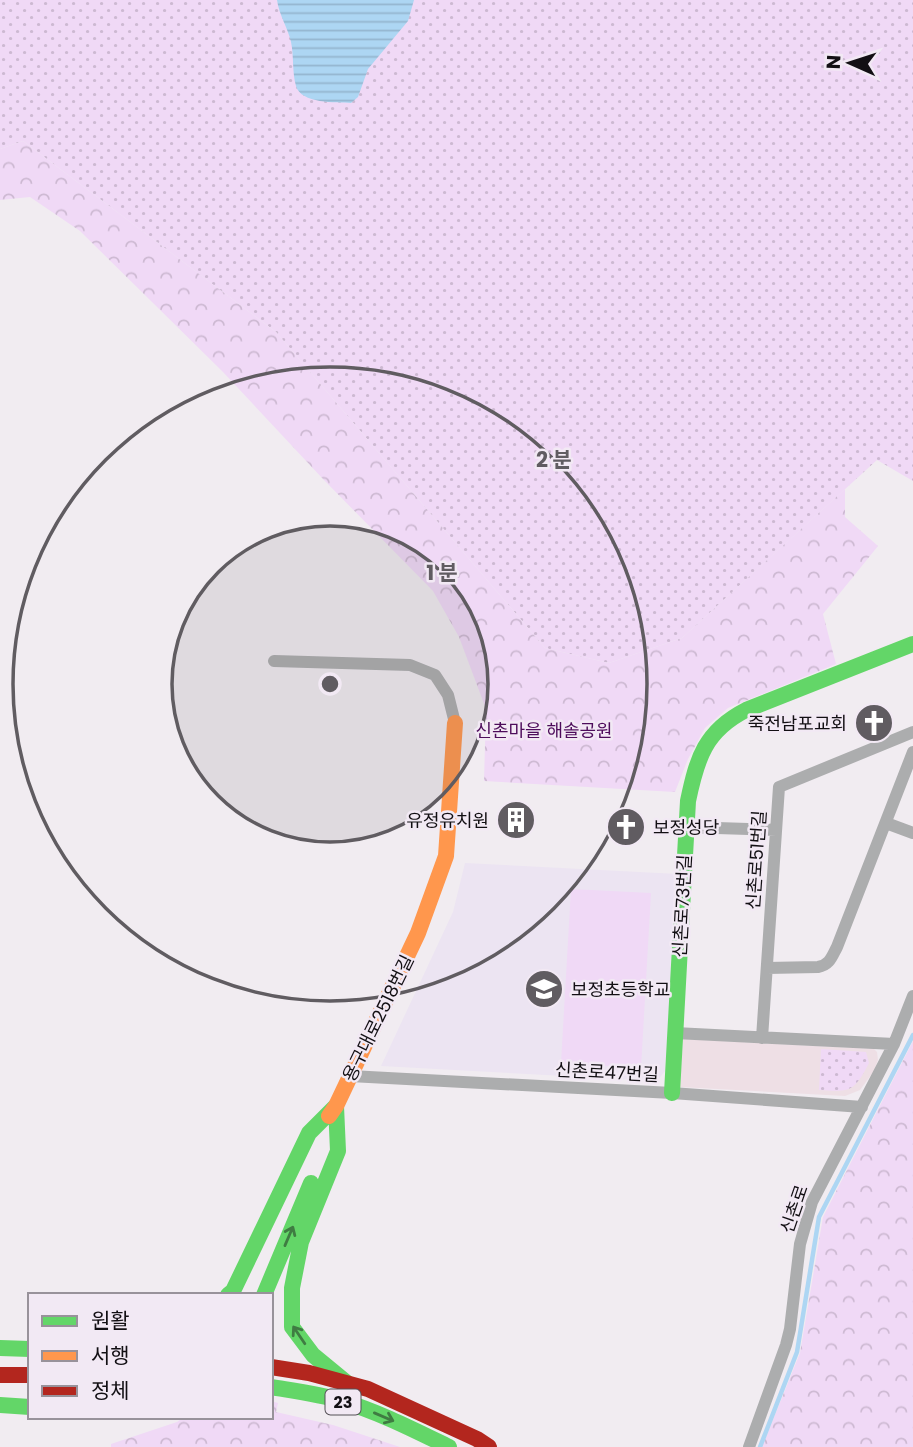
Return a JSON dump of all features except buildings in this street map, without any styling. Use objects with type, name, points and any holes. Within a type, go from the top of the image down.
[{"type":"main road","name":"신촌로73번길","points":[[672,1093],[685,827],[695,769],[705,745],[724,722],[746,710],[913,644]]},
{"type":"main road","name":"용구대로2518번길","points":[[242,1293],[312,1144],[336,1106],[418,933],[446,856],[455,723]]},
{"type":"main road","points":[[265,1293],[329,1141],[336,1106]]},
{"type":"main road","points":[[230,1293],[309,1133],[336,1106]]},
{"type":"main road","points":[[336,1106],[338,1151],[301,1242],[292,1288],[292,1327],[313,1355],[347,1383]]},
{"type":"main road","points":[[0,1348],[28,1349]]},
{"type":"main road","name":"23","points":[[273,1367],[309,1373],[368,1389],[430,1416],[489,1447]]},
{"type":"main road","points":[[0,1375],[28,1375]]},
{"type":"main road","points":[[277,1388],[277,1379],[284,1375],[351,1390],[368,1389]]},
{"type":"main road","name":"23","points":[[277,1388],[327,1397],[361,1408],[449,1447]]},
{"type":"main road","points":[[0,1405],[28,1407]]},
{"type":"street","points":[[274,661],[410,665],[435,675],[448,695],[455,723]]},
{"type":"street","name":"신촌로51번길","points":[[762,1038],[779,787],[913,732]]},
{"type":"street","points":[[766,968],[818,967],[829,962],[913,752]]},
{"type":"street","points":[[886,823],[913,833]]},
{"type":"street","points":[[685,827],[776,830]]},
{"type":"street","name":"신촌로","points":[[750,1447],[786,1345],[800,1244],[812,1202],[894,1044],[913,996]]},
{"type":"street","points":[[676,1033],[894,1044]]},
{"type":"street","name":"신촌로47번길","points":[[350,1076],[672,1093],[862,1107]]},
{"type":"shaded area","name":"보정초등학교","points":[[465,863],[678,874],[665,1071],[657,1081],[381,1066],[453,912]]},
{"type":"shaded area","points":[[683,1039],[874,1049],[878,1060],[874,1071],[860,1090],[845,1096],[680,1087]]},
{"type":"green space","points":[[0,0],[913,0],[913,481],[877,460],[682,638],[609,663],[545,648],[276,332],[23,141],[0,149]]},
{"type":"green space","name":"신촌마을 해솔공원","points":[[23,141],[276,332],[545,648],[609,663],[682,638],[845,489],[845,517],[878,546],[823,614],[836,664],[728,708],[705,728],[688,759],[675,792],[484,781],[486,709],[459,637],[433,591],[223,372],[80,231],[30,197],[0,200],[0,149]]},
{"type":"green space","points":[[571,889],[651,893],[641,1068],[561,1063]]},
{"type":"green space","points":[[913,1041],[913,1447],[762,1447],[800,1353],[823,1217]]},
{"type":"green space","points":[[821,1049],[866,1052],[869,1063],[859,1080],[850,1088],[838,1091],[819,1090]]},
{"type":"green space","points":[[273,1402],[278,1403],[276,1412],[333,1425],[400,1447],[111,1447],[111,1444],[181,1419],[273,1419]]},
{"type":"water","points":[[277,0],[414,0],[408,21],[368,69],[358,97],[351,103],[320,101],[299,92],[295,81],[291,42]]},
{"type":"waterway","points":[[760,1447],[797,1352],[819,1217],[913,1035]]},
{"type":"traffic: fast","points":[[672,1093],[688,801],[699,759],[705,747],[721,727],[746,710],[913,644]]},
{"type":"traffic: fast","points":[[336,1106],[338,1151],[301,1242],[292,1288],[292,1327],[313,1355],[347,1383]]},
{"type":"traffic: fast","points":[[230,1293],[309,1133],[336,1106]]},
{"type":"traffic: fast","points":[[265,1293],[311,1183]]},
{"type":"traffic: fast","points":[[0,1348],[28,1349]]},
{"type":"traffic: fast","points":[[273,1387],[325,1396],[356,1405],[449,1447]]},
{"type":"traffic: fast","points":[[0,1405],[28,1407]]},
{"type":"traffic: slow","points":[[329,1116],[418,933],[446,856],[455,723]]},
{"type":"traffic: jam","points":[[273,1367],[309,1373],[368,1389],[489,1447]]},
{"type":"traffic: jam","points":[[0,1375],[28,1375]]},
{"type":"place","name":"죽전남포교회","points":[[874,723]]},
{"type":"place","name":"유정유치원","points":[[516,820]]},
{"type":"place","name":"보정성당","points":[[626,827]]},
{"type":"place","name":"보정초등학교","points":[[544,989]]}]
